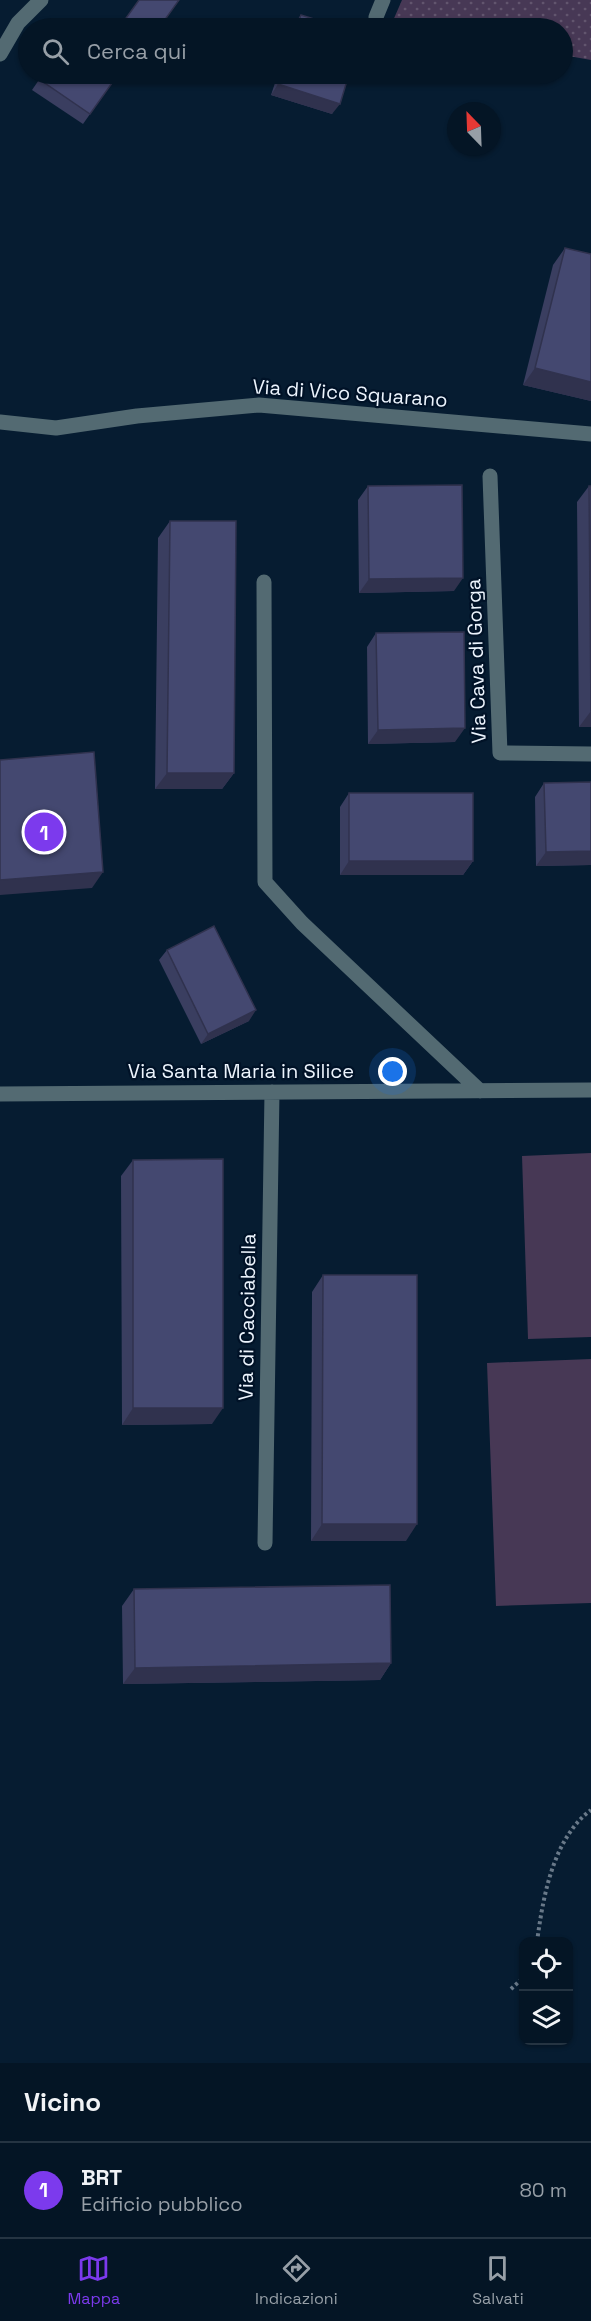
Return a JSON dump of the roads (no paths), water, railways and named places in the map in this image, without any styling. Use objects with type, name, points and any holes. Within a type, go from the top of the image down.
[{"type":"street","points":[[23,18],[41,0]]},
{"type":"street","points":[[376,17],[383,0]]},
{"type":"street","points":[[0,54],[18,23]]},
{"type":"street","name":"Via di Vico Squarano","points":[[0,422],[56,428],[137,416],[259,405],[591,434]]},
{"type":"street","name":"Via Cava di Gorga","points":[[490,476],[500,753],[591,754]]},
{"type":"street","points":[[264,582],[265,882],[302,923],[480,1091]]},
{"type":"street","name":"Via Santa Maria in Silice","points":[[0,1094],[591,1090]]},
{"type":"street","name":"Via di Cacciabella","points":[[265,1543],[272,1092]]},
{"type":"place","name":"BRT","points":[[44,832]]}]
